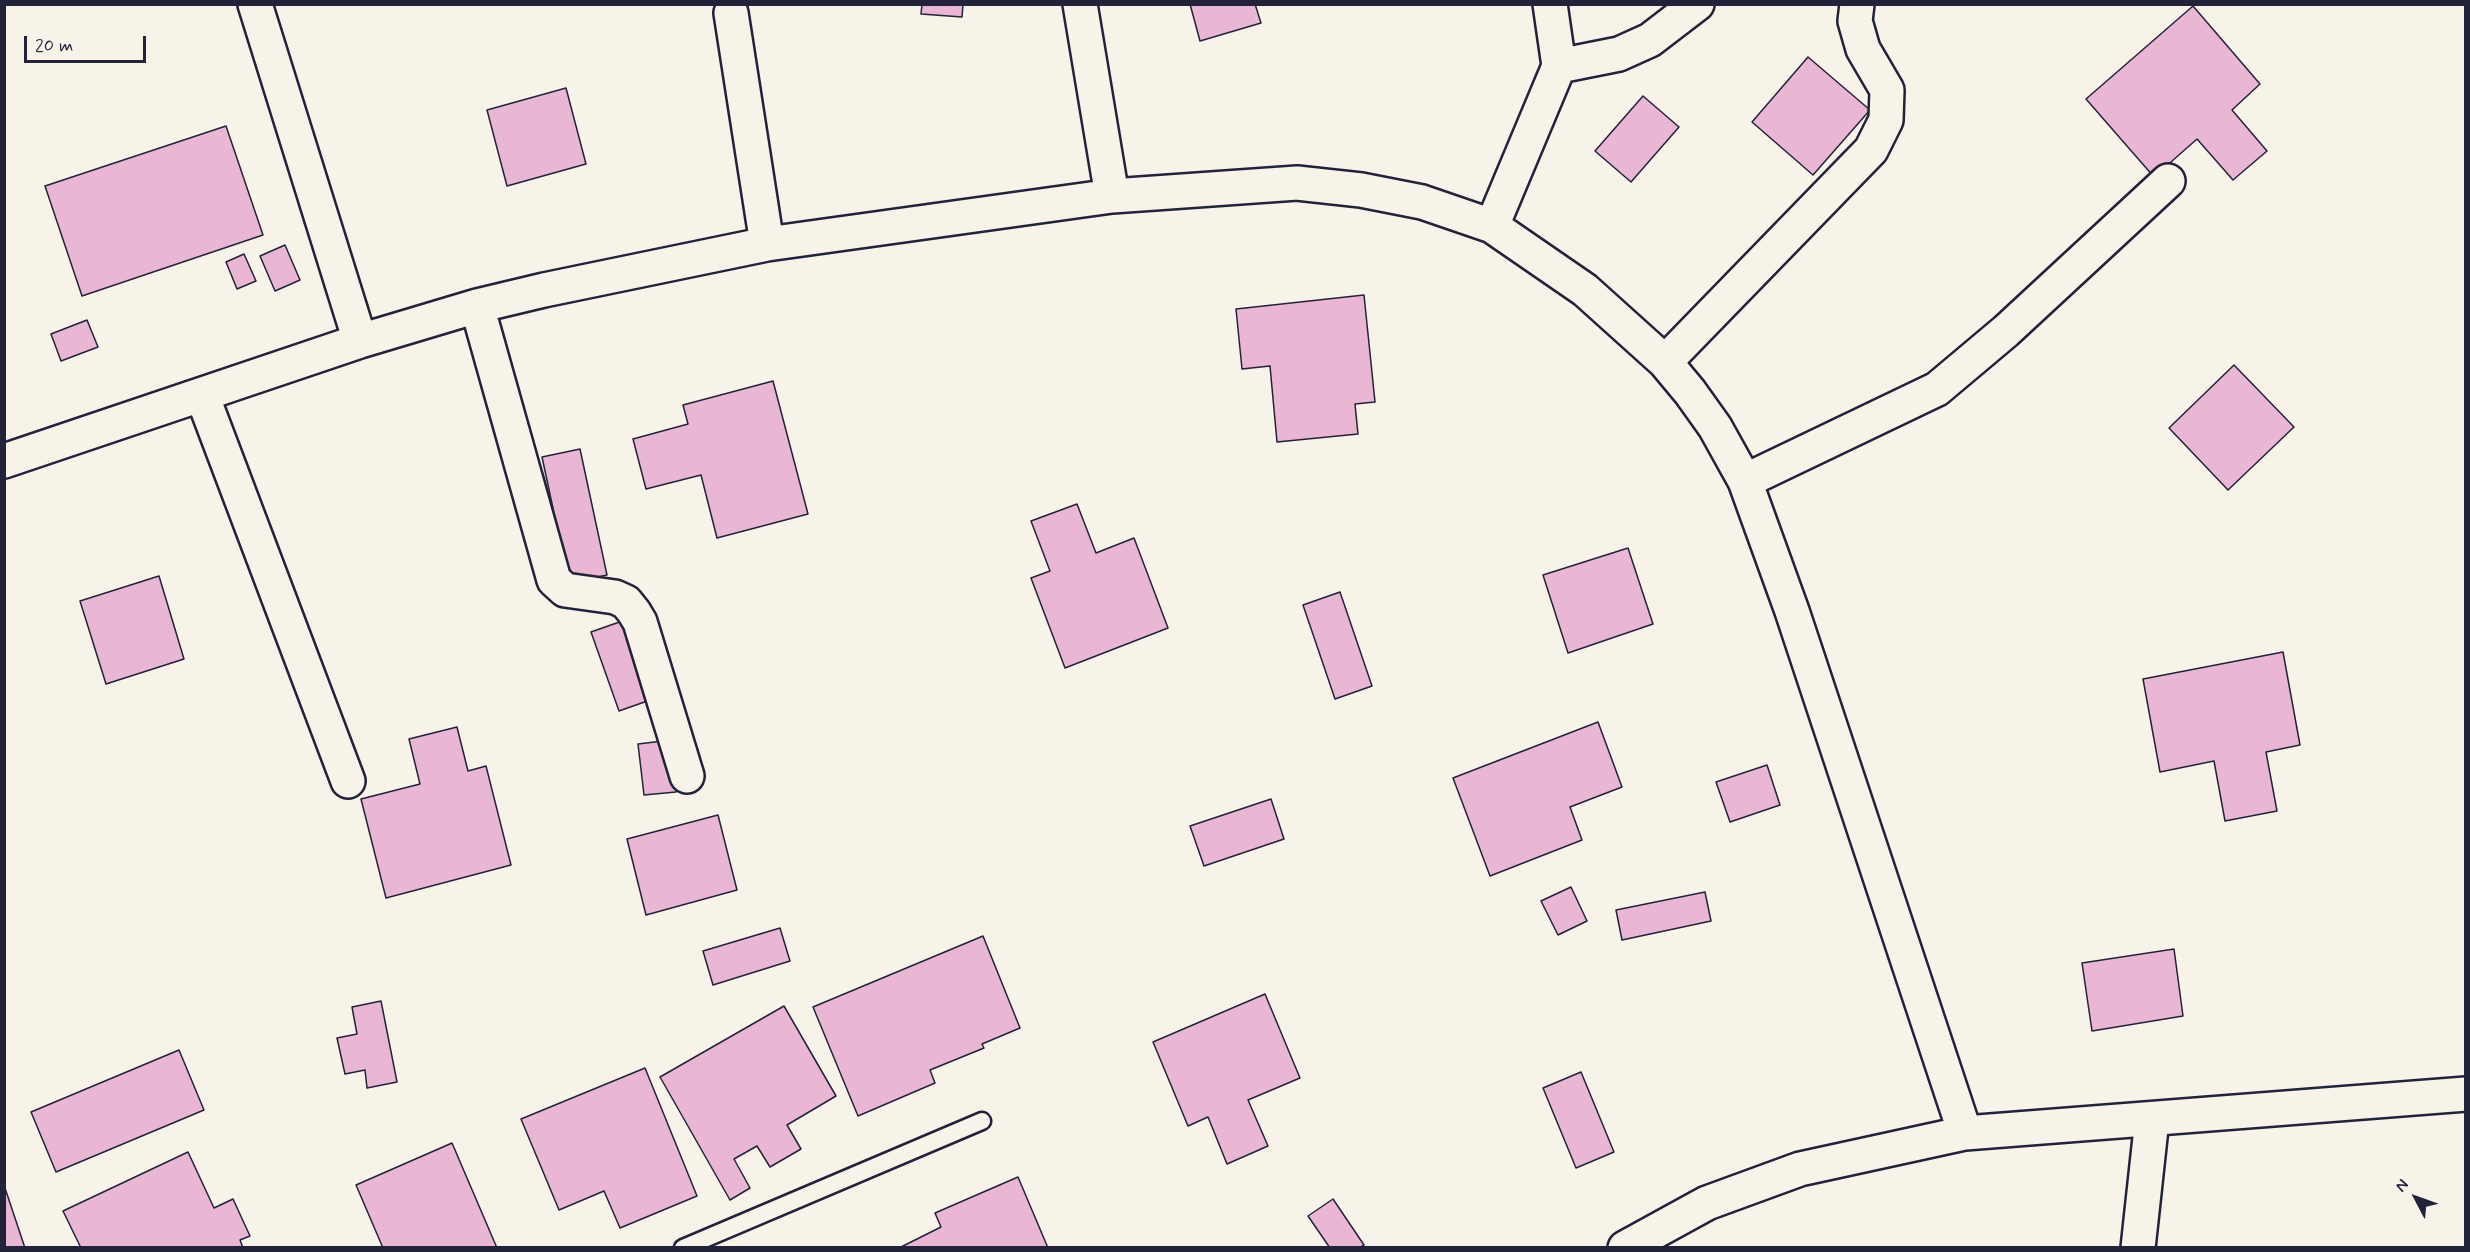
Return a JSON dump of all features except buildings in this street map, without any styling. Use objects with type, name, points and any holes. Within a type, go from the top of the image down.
[{"type":"street","points":[[255,4],[360,341]]},
{"type":"street","points":[[1080,4],[1112,196]]},
{"type":"street","points":[[1492,226],[1559,66],[1550,4]]},
{"type":"street","points":[[1559,66],[1619,54],[1650,40],[1696,4]]},
{"type":"street","points":[[1665,362],[1871,150],[1886,120],[1887,90],[1863,50],[1855,21],[1857,4]]},
{"type":"street","points":[[731,13],[767,244]]},
{"type":"street","points":[[1745,481],[1936,389],[2014,324],[2168,181]]},
{"type":"street","points":[[4,461],[360,341],[477,306],[767,244],[1112,196],[1297,183],[1361,190],[1422,202],[1492,226],[1585,290],[1665,362],[1715,427],[1745,481],[1789,600],[1965,1133]]},
{"type":"street","points":[[477,306],[554,580],[565,590],[615,597],[626,602],[634,612],[640,622],[687,776]]},
{"type":"street","points":[[202,395],[348,781]]},
{"type":"street","points":[[1625,1248],[1707,1203],[1800,1169],[1965,1133],[2466,1095]]},
{"type":"street","points":[[2138,1248],[2152,1119]]},
{"type":"lane","points":[[683,1248],[982,1120]]}]
